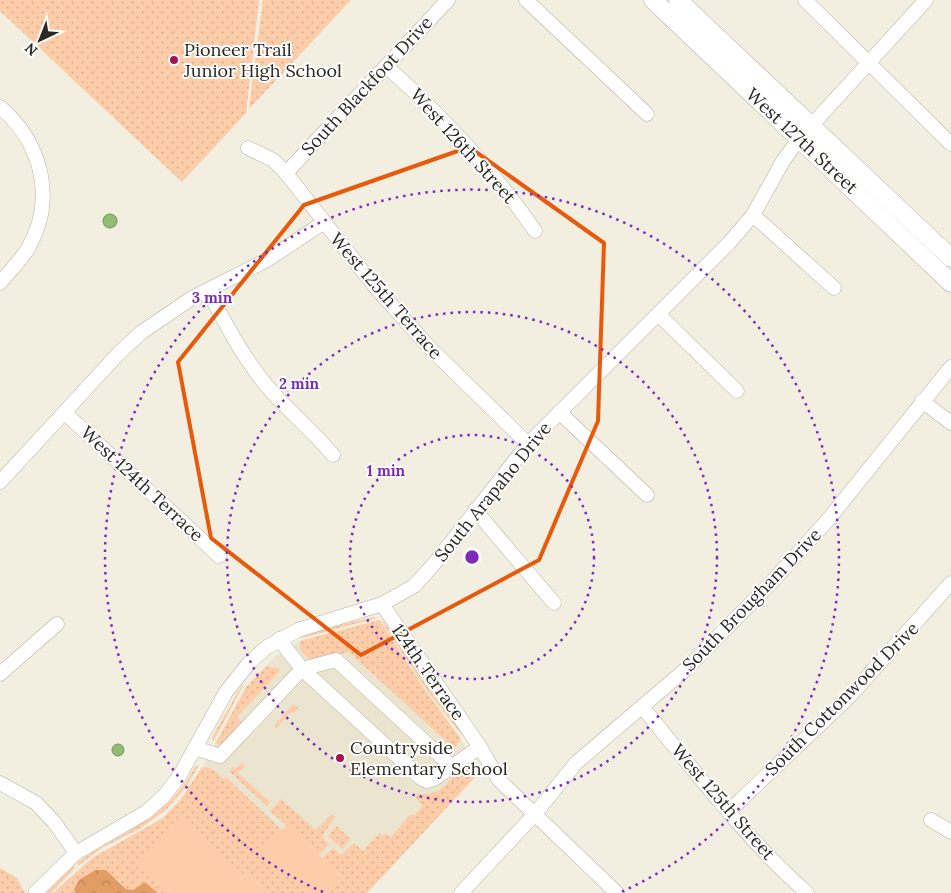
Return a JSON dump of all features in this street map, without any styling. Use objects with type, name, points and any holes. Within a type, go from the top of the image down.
[{"type":"main road","name":"West 127th Street","points":[[653,0],[951,283]]},
{"type":"main road","name":"West 127th Street","points":[[678,0],[951,258]]},
{"type":"street","name":"South Blackfoot Drive","points":[[286,173],[448,0]]},
{"type":"street","points":[[526,0],[647,114]]},
{"type":"street","points":[[805,0],[951,144]]},
{"type":"street","name":"South Arapaho Drive","points":[[35,893],[76,853],[152,807],[164,796],[180,775],[226,692],[253,660],[279,639],[298,630],[382,604],[414,586],[434,564],[528,444],[729,244],[753,215],[783,161],[799,139],[926,0]]},
{"type":"street","name":"West 126th Street","points":[[386,66],[441,117],[471,150],[513,198],[535,231]]},
{"type":"street","points":[[0,107],[25,133],[34,149],[43,197],[38,225],[26,250],[0,283]]},
{"type":"street","name":"West 125th Terrace","points":[[248,148],[273,160],[286,173],[376,288],[431,349],[528,444]]},
{"type":"street","points":[[753,215],[834,288]]},
{"type":"street","points":[[0,482],[128,344],[171,310],[267,260],[323,222]]},
{"type":"street","points":[[208,290],[249,363],[268,388],[313,431],[333,455]]},
{"type":"street","points":[[659,315],[737,391]]},
{"type":"street","name":"South Brougham Drive","points":[[461,893],[534,815],[586,753],[642,708],[704,652],[782,570],[827,521],[951,367]]},
{"type":"street","points":[[922,401],[951,423]]},
{"type":"street","points":[[559,412],[647,495]]},
{"type":"street","name":"West 124th Terrace","points":[[65,413],[219,556]]},
{"type":"street","points":[[475,510],[554,603]]},
{"type":"street","name":"South Cottonwood Drive","points":[[729,811],[849,697],[949,590]]},
{"type":"street","name":"124th Terrace","points":[[382,604],[480,747],[499,780],[617,893]]},
{"type":"street","points":[[0,674],[57,624]]},
{"type":"street","points":[[279,639],[302,669],[421,778],[428,781],[434,779],[480,747]]},
{"type":"street","points":[[195,748],[220,756],[302,669],[336,660],[451,766]]},
{"type":"street","name":"West 125th Street","points":[[642,708],[768,856],[807,893]]},
{"type":"street","points":[[0,783],[36,803],[54,822],[76,853]]},
{"type":"street","points":[[931,820],[951,832]]},
{"type":"highlighted area","points":[[469,147],[604,243],[598,421],[539,560],[361,655],[211,538],[178,362],[304,205]]},
{"type":"shaded area","name":"Pioneer Trail Junior High School","points":[[0,0],[259,0],[246,113],[182,182],[0,11]]},
{"type":"shaded area","points":[[263,0],[351,0],[249,109]]},
{"type":"shaded area","points":[[107,214],[113,214],[117,221],[113,228],[107,228],[103,224],[103,218]]},
{"type":"shaded area","points":[[373,617],[377,618],[302,638],[308,633]]},
{"type":"shaded area","points":[[382,619],[427,686],[460,729],[462,735],[429,693]]},
{"type":"shaded area","points":[[379,620],[428,695],[461,739],[453,751],[445,752],[450,745],[349,652],[310,659],[300,650],[300,641]]},
{"type":"shaded area","name":"Countryside Elementary School","points":[[382,620],[481,771],[367,893],[158,893],[141,831],[163,818],[181,801],[195,782],[241,695],[258,674],[276,656],[300,641]]},
{"type":"shaded area","points":[[266,667],[275,667],[281,670],[237,717],[243,723],[223,744],[215,744],[247,686]]},
{"type":"shaded area","points":[[243,686],[213,742],[212,737]]},
{"type":"shaded area","points":[[293,704],[298,708],[294,713],[292,711],[276,728],[274,726]]},
{"type":"shaded area","points":[[118,744],[124,750],[118,756],[112,750]]},
{"type":"shaded area","points":[[242,763],[245,766],[238,773],[270,802],[267,806],[230,772],[232,766],[236,769]]},
{"type":"shaded area","points":[[199,765],[187,786],[167,809],[141,828],[102,848],[78,866],[77,863],[157,812],[171,800],[195,767]]},
{"type":"shaded area","points":[[202,767],[213,769],[223,779],[226,777],[282,830],[262,853],[306,893],[269,893],[222,857],[180,816],[139,868],[170,893],[158,893],[145,882],[133,891],[126,889],[117,879],[74,889],[75,893],[53,893],[92,858],[163,818],[181,799]]},
{"type":"shaded area","points":[[458,770],[477,770],[479,773],[367,893],[324,893],[340,875],[322,858],[333,848],[341,855],[354,843],[363,851],[380,833],[383,836],[386,833],[391,837],[411,814],[414,816],[423,805],[416,798],[417,794],[437,791]]},
{"type":"shaded area","points":[[281,799],[316,830],[332,814],[335,817],[322,836],[329,844],[319,855],[270,811]]},
{"type":"shaded area","points":[[180,816],[222,857],[269,893],[170,893],[138,868],[139,858]]},
{"type":"shaded area","points":[[287,825],[340,875],[324,893],[306,893],[261,852]]},
{"type":"shaded area","points":[[337,826],[350,839],[342,849],[328,836]]},
{"type":"shaded area","points":[[73,866],[75,868],[51,893],[46,893]]},
{"type":"shaded area","points":[[0,868],[17,878],[25,893],[0,893]]},
{"type":"green space","points":[[96,870],[106,870],[126,889],[133,890],[145,882],[158,893],[75,893],[74,889],[80,879]]},
{"type":"place","name":"Pioneer Trail Junior High School","points":[[174,60]]},
{"type":"place","name":"Countryside Elementary School","points":[[340,758]]}]
